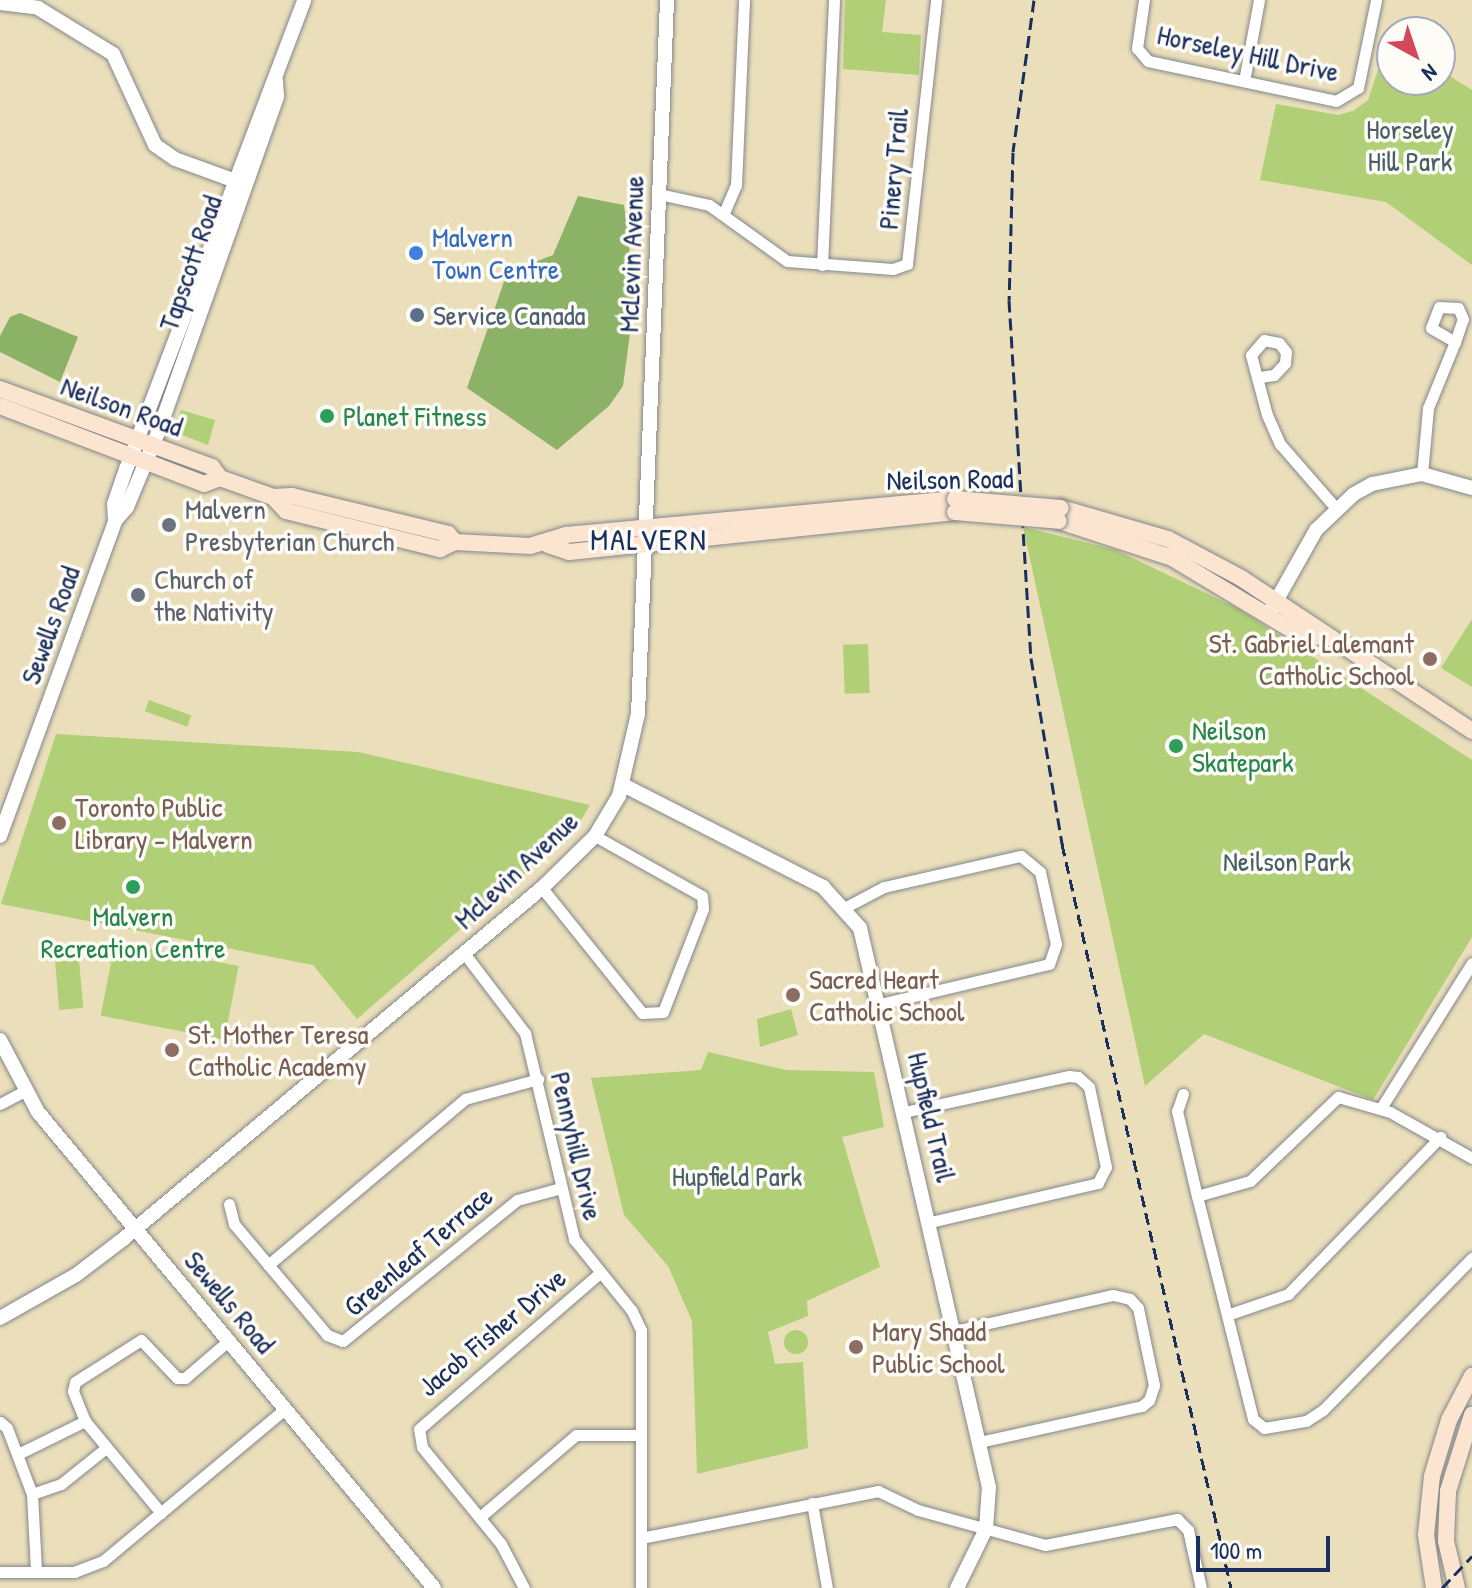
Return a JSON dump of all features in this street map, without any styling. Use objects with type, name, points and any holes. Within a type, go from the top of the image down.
[{"type":"main road","name":"Neilson Road","points":[[0,389],[138,458],[204,484],[220,478]]},
{"type":"main road","name":"Neilson Road","points":[[0,406],[146,441],[212,467],[220,478],[273,497],[292,496],[364,525],[448,534],[455,542],[548,545],[569,552],[647,536],[955,505],[1060,515],[1172,558],[1273,607],[1323,635],[1472,731]]},
{"type":"main road","points":[[1434,1588],[1426,1535],[1432,1476],[1449,1420],[1472,1376]]},
{"type":"main road","points":[[1457,1588],[1446,1541],[1448,1491],[1472,1415]]},
{"type":"street","name":"Tapscott Road","points":[[138,458],[239,183],[265,94],[276,80],[304,0]]},
{"type":"street","name":"McLevin Avenue","points":[[0,1318],[76,1275],[136,1229],[542,888],[595,836],[623,785],[637,736],[667,0]]},
{"type":"street","points":[[724,213],[736,185],[744,0]]},
{"type":"street","points":[[822,265],[834,0]]},
{"type":"street","name":"Pinery Trail","points":[[659,194],[697,200],[724,213],[778,258],[822,265],[893,269],[907,264],[936,0]]},
{"type":"street","name":"Horseley Hill Drive","points":[[1144,0],[1136,40],[1143,58],[1336,101],[1348,97],[1362,75],[1376,0]]},
{"type":"street","points":[[1244,81],[1259,0]]},
{"type":"street","points":[[0,3],[38,8],[113,54],[155,145],[175,159],[239,183]]},
{"type":"street","points":[[1422,474],[1428,408],[1455,342]]},
{"type":"street","points":[[1260,377],[1280,444],[1335,507]]},
{"type":"street","name":"Sewells Road","points":[[0,836],[6,800],[115,521],[114,504],[138,458]]},
{"type":"street","points":[[1273,607],[1335,507],[1372,484],[1422,474],[1472,488]]},
{"type":"street","name":"Hupfield Trail","points":[[623,785],[823,887],[846,907],[866,945],[980,1442],[990,1501],[986,1529],[957,1588]]},
{"type":"street","points":[[542,888],[642,1013],[663,1012],[703,909],[702,896],[595,836]]},
{"type":"street","points":[[846,907],[884,887],[1021,856],[1040,872],[1056,944],[1049,964],[880,1004]]},
{"type":"street","name":"Pennyhill Drive","points":[[464,953],[525,1033],[574,1239],[632,1311],[641,1330],[641,1588]]},
{"type":"street","points":[[1381,1108],[1472,963]]},
{"type":"street","name":"Sewells Road","points":[[0,1040],[24,1091],[434,1588]]},
{"type":"street","points":[[904,1112],[1069,1076],[1078,1077],[1089,1087],[1106,1167],[1098,1183],[930,1222]]},
{"type":"street","points":[[268,1265],[465,1099],[538,1079]]},
{"type":"street","points":[[0,1104],[24,1091]]},
{"type":"street","points":[[1183,1094],[1177,1111],[1197,1196],[1253,1419],[1264,1428],[1306,1421],[1323,1410],[1472,1258]]},
{"type":"street","points":[[1197,1196],[1250,1181],[1338,1097],[1381,1108],[1440,1137],[1472,1158]]},
{"type":"street","points":[[1227,1315],[1288,1294],[1440,1137]]},
{"type":"street","name":"Greenleaf Terrace","points":[[229,1204],[234,1224],[327,1335],[338,1341],[351,1338],[517,1200],[561,1188]]},
{"type":"street","name":"Jacob Fisher Drive","points":[[524,1588],[509,1557],[422,1447],[421,1424],[600,1273]]},
{"type":"street","points":[[954,1331],[1113,1295],[1125,1296],[1138,1308],[1154,1385],[1149,1400],[1142,1406],[980,1442]]},
{"type":"street","points":[[161,1513],[85,1421],[73,1391],[75,1382],[141,1340],[177,1378],[185,1378],[228,1341]]},
{"type":"street","points":[[0,1572],[66,1573],[94,1566],[285,1409]]},
{"type":"street","points":[[18,1454],[85,1421]]},
{"type":"street","points":[[0,1422],[18,1454],[32,1494],[36,1571]]},
{"type":"street","points":[[480,1517],[576,1435],[639,1435]]},
{"type":"street","points":[[32,1494],[61,1484],[106,1448]]},
{"type":"street","points":[[641,1538],[878,1491],[918,1510],[1045,1545],[1177,1519],[1188,1530],[1201,1588]]},
{"type":"street","points":[[812,1503],[827,1588]]},
{"type":"green space","points":[[845,0],[886,0],[882,32],[921,35],[919,75],[843,69]]},
{"type":"green space","name":"Horseley Hill Park","points":[[1376,76],[1376,96],[1456,96],[1456,80],[1472,90],[1472,265],[1386,202],[1260,180],[1276,104],[1338,115],[1353,111],[1368,100]]},
{"type":"green space","points":[[578,196],[624,205],[635,296],[623,386],[609,406],[557,450],[467,388],[507,273],[553,255]]},
{"type":"green space","points":[[20,313],[78,337],[60,382],[0,352],[0,336],[10,317]]},
{"type":"green space","points":[[181,410],[215,420],[208,445],[172,431]]},
{"type":"green space","name":"Neilson Park","points":[[1023,527],[1116,550],[1239,609],[1472,760],[1472,937],[1373,1100],[1204,1034],[1145,1086]]},
{"type":"green space","points":[[1472,619],[1472,687],[1441,668]]},
{"type":"green space","points":[[868,644],[870,693],[845,694],[843,645]]},
{"type":"green space","points":[[149,700],[191,715],[187,727],[145,711]]},
{"type":"green space","points":[[56,734],[358,752],[590,805],[575,830],[357,1019],[313,965],[1,904]]},
{"type":"green space","points":[[115,942],[239,966],[224,1040],[101,1016]]},
{"type":"green space","points":[[79,960],[83,1008],[59,1010],[55,962]]},
{"type":"green space","points":[[791,1009],[798,1035],[760,1047],[757,1019]]},
{"type":"green space","name":"Hupfield Park","points":[[708,1052],[786,1070],[874,1072],[884,1127],[842,1137],[880,1267],[807,1301],[808,1316],[768,1332],[775,1364],[803,1362],[808,1448],[697,1474],[692,1321],[668,1266],[624,1215],[591,1078],[701,1070]]},
{"type":"green space","points":[[796,1330],[807,1337],[808,1342],[801,1353],[796,1354],[785,1347],[784,1342],[791,1331]]},
{"type":"railway","points":[[1034,0],[1013,152],[1009,300],[1031,658],[1062,844],[1231,1588]]},
{"type":"railway","points":[[1442,1588],[1472,1556]]},
{"type":"place","name":"Malvern Town Centre","points":[[416,253]]},
{"type":"place","name":"Service Canada","points":[[417,315]]},
{"type":"place","name":"Planet Fitness","points":[[327,416]]},
{"type":"place","name":"Malvern Presbyterian Church","points":[[169,525]]},
{"type":"place","name":"Church of the Nativity","points":[[138,595]]},
{"type":"place","name":"St. Gabriel Lalemant Catholic School","points":[[1430,659]]},
{"type":"place","name":"Neilson Skatepark","points":[[1176,746]]},
{"type":"place","name":"Toronto Public Library - Malvern","points":[[59,823]]},
{"type":"place","name":"Malvern Recreation Centre","points":[[133,887]]},
{"type":"place","name":"Sacred Heart Catholic School","points":[[793,995]]},
{"type":"place","name":"St. Mother Teresa Catholic Academy","points":[[172,1050]]},
{"type":"place","name":"Mary Shadd Public School","points":[[856,1347]]},
{"type":"district","name":"MALVERN","points":[[649,539]]}]
